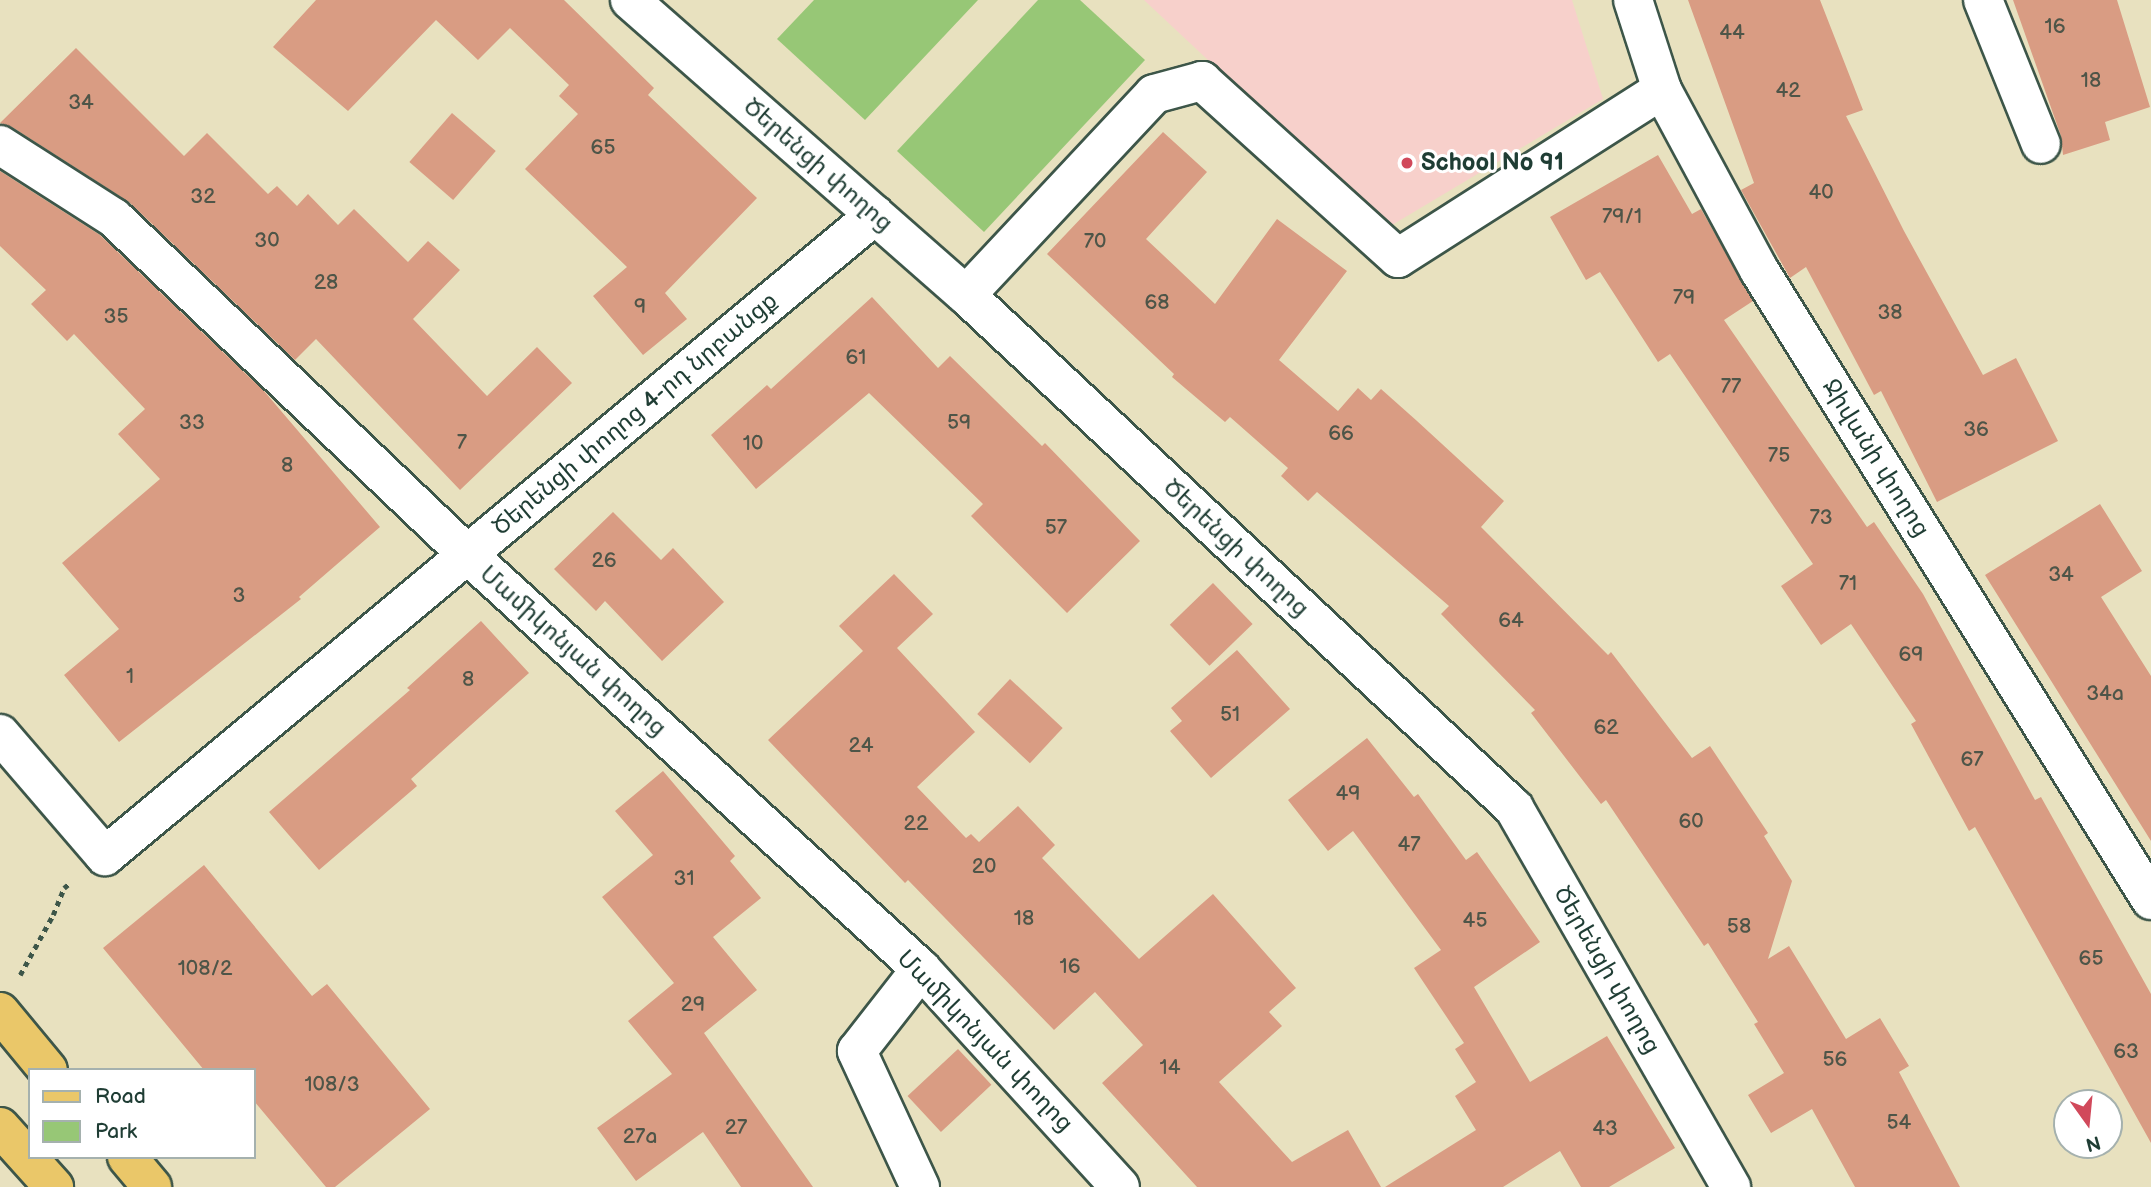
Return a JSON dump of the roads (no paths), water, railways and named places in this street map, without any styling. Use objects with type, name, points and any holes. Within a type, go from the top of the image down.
[{"type":"main road","points":[[0,1012],[46,1068]]},
{"type":"main road","points":[[0,1127],[28,1158]]},
{"type":"main road","points":[[29,1159],[54,1187]]},
{"type":"main road","points":[[129,1159],[152,1187]]},
{"type":"street","name":"Ծերենցի փողոց","points":[[630,0],[966,295],[1514,808],[1731,1187]]},
{"type":"street","name":"Ջիվանի փողոց","points":[[1633,0],[1662,90],[1759,270],[2151,900]]},
{"type":"street","points":[[1983,0],[2041,144]]},
{"type":"street","points":[[966,295],[1154,94],[1202,81],[1398,258],[1662,90]]},
{"type":"street","name":"Մամիկոնյան փողոց","points":[[0,145],[114,218],[467,554],[921,969],[1120,1187]]},
{"type":"street","name":"Ծերենցի փողոց 4-րդ նրբանցք","points":[[0,734],[105,856],[875,215]]},
{"type":"street","points":[[920,1187],[857,1051],[921,969]]},
{"type":"place","name":"School No 91","points":[[1407,163]]}]
